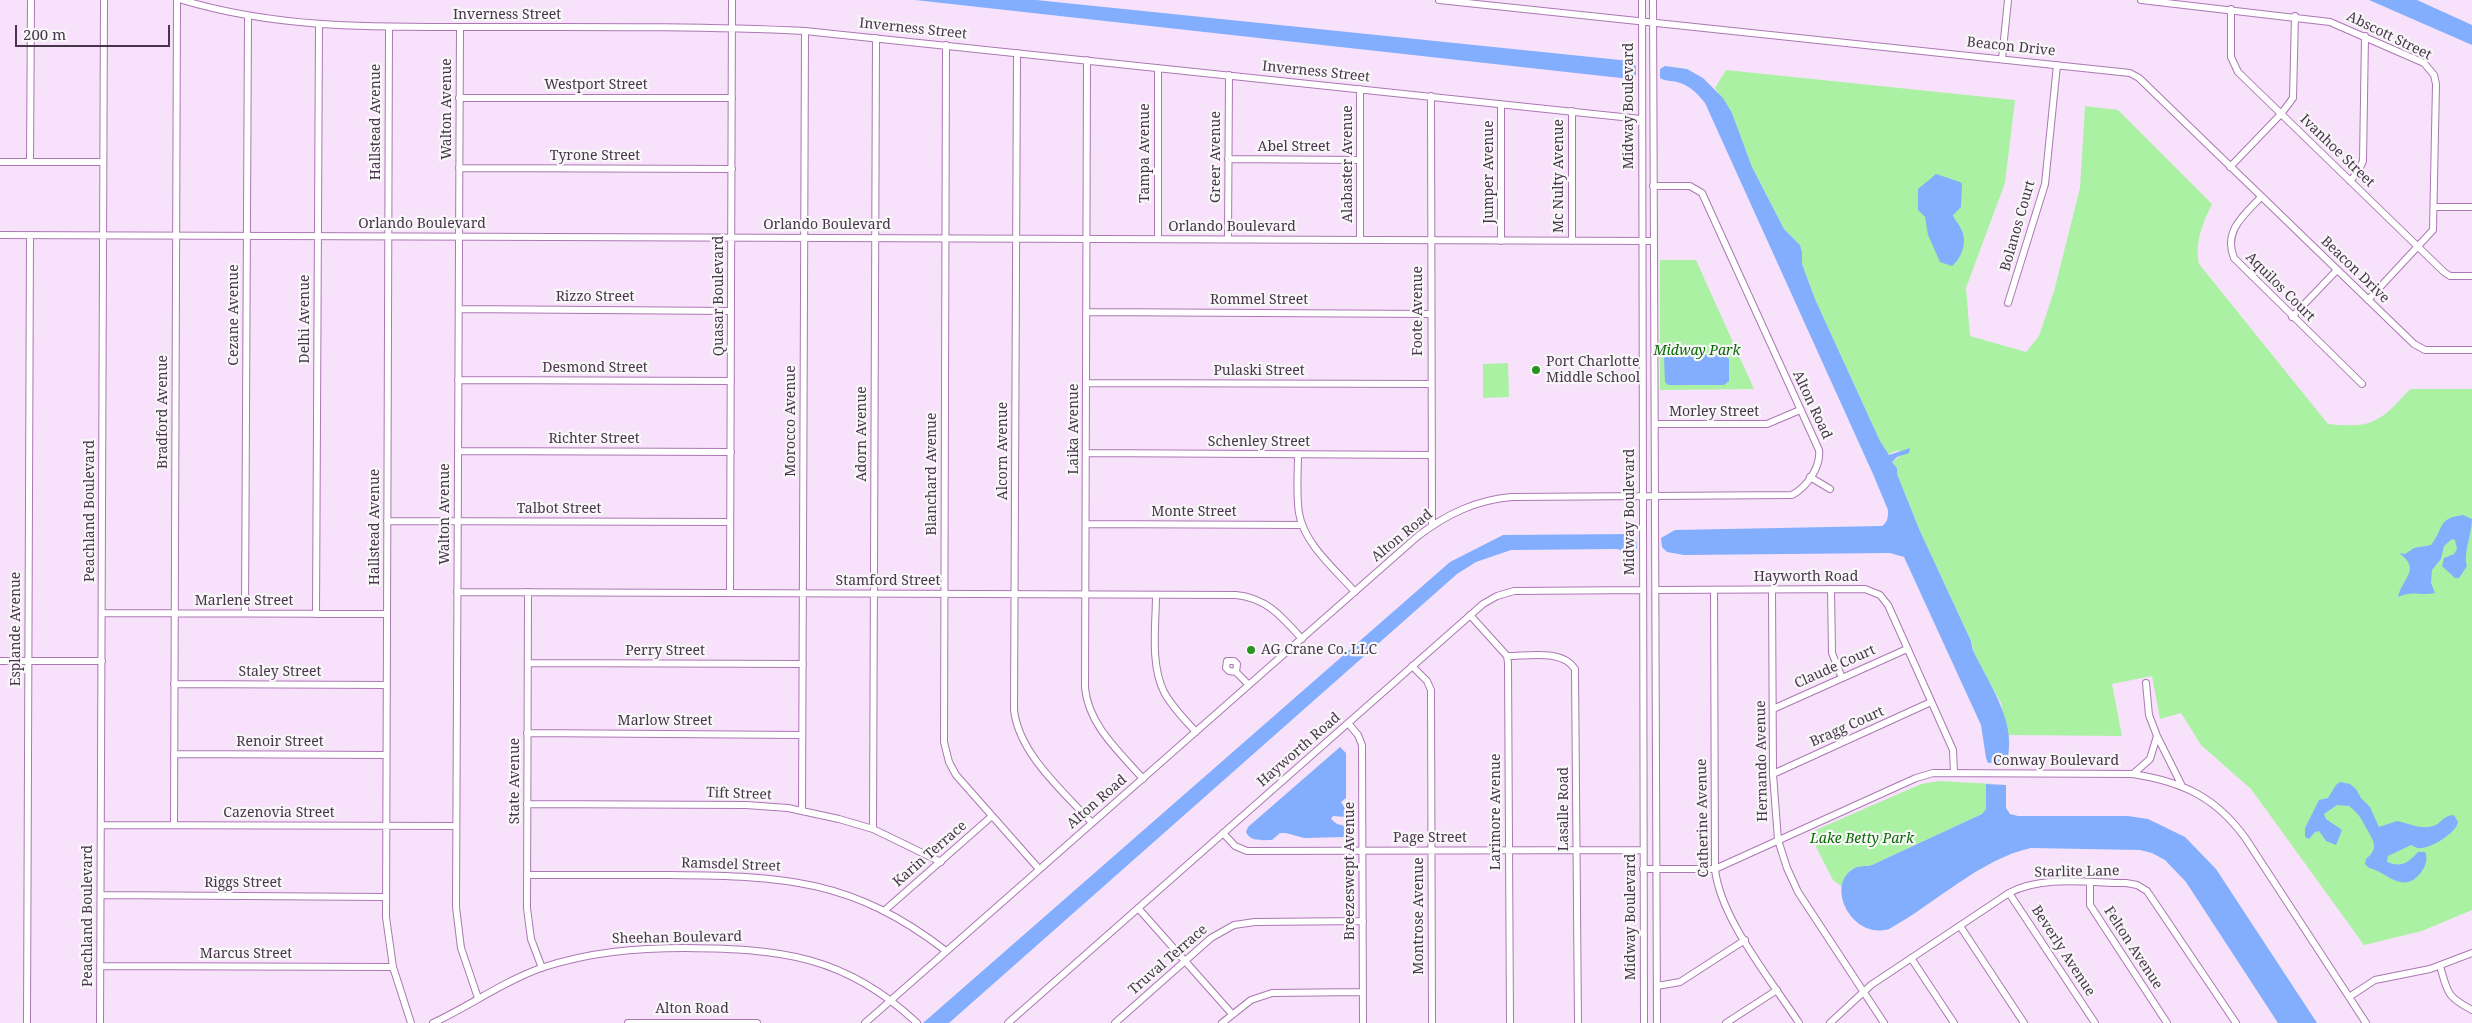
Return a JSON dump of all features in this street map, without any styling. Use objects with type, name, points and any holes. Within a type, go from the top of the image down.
[{"type":"street","points":[[30,162],[31,0]]},
{"type":"street","name":"Peachland Boulevard","points":[[100,1023],[104,0]]},
{"type":"street","name":"Bradford Avenue","points":[[174,825],[177,0]]},
{"type":"street","name":"Inverness Street","points":[[182,0],[248,16],[319,25],[732,28],[805,31],[1641,118]]},
{"type":"street","name":"Quasar Boulevard","points":[[730,593],[732,0]]},
{"type":"street","name":"Beacon Drive","points":[[1440,0],[2130,73],[2139,78],[2414,344],[2425,350],[2472,350]]},
{"type":"street","name":"Midway Boulevard","points":[[1642,0],[1644,1023]]},
{"type":"street","name":"Midway Boulevard","points":[[1653,0],[1657,1023]]},
{"type":"street","points":[[2002,59],[2008,0]]},
{"type":"street","name":"Abscott Street","points":[[2141,0],[2295,16],[2330,22],[2424,63],[2434,75],[2435,207],[2433,230],[2419,248],[2368,300]]},
{"type":"street","name":"Ivanhoe Street","points":[[2232,10],[2231,56],[2233,66],[2450,276],[2472,276]]},
{"type":"street","name":"Cezane Avenue","points":[[245,613],[248,16]]},
{"type":"street","points":[[2230,167],[2281,114],[2293,98],[2295,16]]},
{"type":"street","name":"Delhi Avenue","points":[[316,614],[319,25]]},
{"type":"street","name":"Hallstead Avenue","points":[[389,27],[386,896],[387,932],[393,967],[411,1023]]},
{"type":"street","name":"Walton Avenue","points":[[460,27],[456,826],[458,929],[464,963],[478,998]]},
{"type":"street","name":"Morocco Avenue","points":[[802,811],[805,31]]},
{"type":"street","points":[[2350,181],[2358,172],[2363,160],[2365,36]]},
{"type":"street","name":"Adorn Avenue","points":[[873,829],[876,38]]},
{"type":"street","name":"Blanchard Avenue","points":[[946,46],[945,749],[956,775],[1039,870]]},
{"type":"street","name":"Alcorn Avenue","points":[[1017,53],[1014,710],[1018,731],[1030,752],[1092,823]]},
{"type":"street","name":"Laika Avenue","points":[[1087,60],[1085,688],[1088,708],[1100,730],[1143,779]]},
{"type":"street","name":"Bolanos Court","points":[[2008,303],[2045,184],[2057,65]]},
{"type":"street","name":"Tampa Avenue","points":[[1158,68],[1158,239]]},
{"type":"street","name":"Greer Avenue","points":[[1228,239],[1229,75]]},
{"type":"street","name":"Alabaster Avenue","points":[[1360,89],[1360,240]]},
{"type":"street","name":"Foote Avenue","points":[[1431,96],[1432,526]]},
{"type":"street","name":"Westport Street","points":[[459,98],[732,98]]},
{"type":"street","name":"Jumper Avenue","points":[[1501,104],[1501,240]]},
{"type":"street","name":"Mc Nulty Avenue","points":[[1572,111],[1572,241]]},
{"type":"street","name":"Abel Street","points":[[1228,159],[1360,160]]},
{"type":"street","points":[[0,162],[104,162]]},
{"type":"street","name":"Tyrone Street","points":[[459,168],[732,169]]},
{"type":"street","name":"Alton Road","points":[[864,1023],[1432,526],[1464,508],[1502,498],[1792,495],[1802,490],[1820,459],[1819,450],[1702,194],[1690,186],[1653,186]]},
{"type":"street","name":"Aquilos Court","points":[[2261,197],[2234,226],[2230,238],[2231,251],[2239,265],[2362,384]]},
{"type":"street","points":[[2435,207],[2472,207]]},
{"type":"street","name":"Orlando Boulevard","points":[[0,235],[1653,241]]},
{"type":"street","name":"Esplande Avenue","points":[[27,1023],[30,235]]},
{"type":"street","points":[[2292,317],[2337,270]]},
{"type":"street","name":"Rizzo Street","points":[[459,309],[731,310]]},
{"type":"street","name":"Rommel Street","points":[[1087,312],[1431,314]]},
{"type":"street","name":"Desmond Street","points":[[458,380],[731,381]]},
{"type":"street","name":"Pulaski Street","points":[[1086,383],[1431,384]]},
{"type":"street","name":"Morley Street","points":[[1655,424],[1767,424],[1800,410]]},
{"type":"street","name":"Richter Street","points":[[458,451],[731,452]]},
{"type":"street","name":"Schenley Street","points":[[1086,453],[1432,455]]},
{"type":"street","points":[[1298,454],[1298,505],[1302,525],[1313,544],[1355,592]]},
{"type":"street","points":[[1810,477],[1830,489]]},
{"type":"street","name":"Talbot Street","points":[[387,521],[730,522]]},
{"type":"street","name":"Monte Street","points":[[1086,524],[1302,525]]},
{"type":"street","name":"Hernando Avenue","points":[[1772,589],[1773,774],[1778,840],[1787,868],[1798,892],[1884,1023]]},
{"type":"street","points":[[1831,589],[1832,653],[1842,678]]},
{"type":"street","name":"Hayworth Road","points":[[1656,590],[1865,589],[1880,595],[1888,605],[1954,750],[1954,773]]},
{"type":"street","name":"Hayworth Road","points":[[1008,1023],[1470,615],[1496,596],[1514,591],[1643,590]]},
{"type":"street","name":"Catherine Avenue","points":[[1714,590],[1715,869],[1722,902],[1799,1023]]},
{"type":"street","name":"Stamford Street","points":[[457,592],[1236,595],[1253,598],[1271,607],[1302,639]]},
{"type":"street","name":"State Avenue","points":[[528,592],[528,926],[542,968]]},
{"type":"street","points":[[1156,595],[1156,662],[1159,680],[1169,701],[1196,732]]},
{"type":"street","name":"Marlene Street","points":[[102,613],[387,614]]},
{"type":"street","points":[[1470,615],[1507,656]]},
{"type":"street","name":"Claude Court","points":[[1773,709],[1907,648]]},
{"type":"street","name":"Lasalle Road","points":[[1507,656],[1561,657],[1570,661],[1576,669],[1578,1023]]},
{"type":"street","name":"Larimore Avenue","points":[[1507,656],[1510,1023]]},
{"type":"street","points":[[0,661],[102,661]]},
{"type":"street","name":"Perry Street","points":[[528,663],[803,664]]},
{"type":"street","name":"Montrose Avenue","points":[[1412,666],[1427,681],[1431,690],[1432,1023]]},
{"type":"street","points":[[1236,672],[1249,685]]},
{"type":"street","name":"Staley Street","points":[[174,684],[386,685]]},
{"type":"street","points":[[2146,684],[2149,715],[2157,736],[2181,784]]},
{"type":"street","name":"Bragg Court","points":[[1773,774],[1931,702]]},
{"type":"street","name":"Breezeswept Avenue","points":[[1348,723],[1358,735],[1362,745],[1363,1023]]},
{"type":"street","name":"Marlow Street","points":[[528,733],[802,734]]},
{"type":"street","points":[[2133,774],[2150,759],[2157,736]]},
{"type":"street","name":"Renoir Street","points":[[174,754],[386,755]]},
{"type":"street","name":"Conway Boulevard","points":[[1643,869],[1715,869],[1916,778],[1933,774],[2133,774],[2181,784],[2212,802],[2239,828],[2366,1023]]},
{"type":"street","name":"Tift Street","points":[[527,804],[746,805],[802,811],[873,829],[941,862]]},
{"type":"street","name":"Karin Terrace","points":[[884,911],[992,816]]},
{"type":"street","name":"Cazenovia Street","points":[[101,825],[456,826]]},
{"type":"street","name":"Page Street","points":[[1223,834],[1235,846],[1247,851],[1643,850]]},
{"type":"street","name":"Ramsdel Street","points":[[527,875],[767,877],[830,889],[884,911],[918,930],[946,951]]},
{"type":"street","name":"Starlite Lane","points":[[1830,1023],[1863,991],[2009,893],[2037,884],[2090,883],[2126,883],[2137,885],[2147,891],[2236,1023]]},
{"type":"street","name":"Felton Avenue","points":[[2090,883],[2090,905],[2167,1023]]},
{"type":"street","name":"Beverly Avenue","points":[[2009,893],[2095,1023]]},
{"type":"street","name":"Riggs Street","points":[[101,895],[386,896]]},
{"type":"street","points":[[1138,908],[1232,1014]]},
{"type":"street","name":"Truval Terrace","points":[[1115,1023],[1217,934],[1242,923],[1363,921]]},
{"type":"street","points":[[1960,926],[2024,1023]]},
{"type":"street","points":[[1657,986],[1680,982],[1745,940]]},
{"type":"street","name":"Sheehan Boulevard","points":[[433,1023],[508,982],[542,968],[586,956],[628,950],[751,949],[787,954],[822,964],[856,978],[890,1000],[916,1023]]},
{"type":"street","points":[[2349,997],[2375,980],[2440,966],[2472,953]]},
{"type":"street","points":[[1911,958],[1954,1023]]},
{"type":"street","name":"Marcus Street","points":[[100,966],[393,967]]},
{"type":"street","points":[[2440,966],[2448,993],[2454,1000],[2472,1010]]},
{"type":"street","points":[[1726,1023],[1777,990]]},
{"type":"street","points":[[1222,1023],[1251,1000],[1272,993],[1363,992]]},
{"type":"street","name":"Alton Road","points":[[628,1023],[654,1021],[757,1023]]},
{"type":"green space","points":[[1726,70],[2015,100],[2005,183],[1966,288],[1970,336],[2026,352],[2039,336],[2054,291],[2080,188],[2085,106],[2118,110],[2212,204],[2200,233],[2198,248],[2199,264],[2328,424],[2366,424],[2391,409],[2410,389],[2472,389],[2472,910],[2422,931],[2364,945],[2251,789],[2201,745],[2181,713],[2160,719],[2152,676],[2112,684],[2122,736],[2008,735],[2001,703],[1976,658],[1971,641],[1920,531],[1897,474],[1897,468],[1892,462],[1902,455],[1899,450],[1888,454],[1880,441],[1815,299],[1802,264],[1800,245],[1784,229],[1752,167],[1732,113],[1715,88]]},
{"type":"green space","name":"Midway Park","points":[[1660,260],[1696,260],[1754,389],[1660,390]]},
{"type":"green space","points":[[1508,363],[1509,397],[1483,398],[1483,364]]},
{"type":"green space","name":"Lake Betty Park","points":[[1938,781],[1995,784],[1986,784],[1986,810],[1982,814],[1872,865],[1852,869],[1847,874],[1842,887],[1833,880],[1809,833],[1921,784]]},
{"type":"water","points":[[915,0],[1036,0],[1630,61],[1636,66],[1636,75],[1630,79]]},
{"type":"water","points":[[2369,0],[2417,0],[2472,25],[2472,45]]},
{"type":"water","points":[[1665,66],[1687,69],[1703,78],[1723,98],[1732,113],[1752,167],[1784,229],[1800,245],[1802,264],[1815,299],[1880,441],[1889,455],[1910,448],[1909,453],[1897,457],[1892,462],[1897,468],[1897,474],[1920,531],[1971,641],[1972,648],[2003,712],[2009,736],[2007,761],[1988,763],[1981,725],[1904,557],[1890,553],[1684,555],[1667,552],[1662,547],[1661,538],[1675,530],[1882,526],[1888,517],[1888,510],[1873,474],[1705,103],[1687,86],[1660,78],[1660,69]]},
{"type":"water","points":[[1936,174],[1962,184],[1961,207],[1953,215],[1963,234],[1964,244],[1959,259],[1952,266],[1940,262],[1928,235],[1925,217],[1918,210],[1918,189]]},
{"type":"water","points":[[1668,354],[1725,355],[1729,359],[1729,381],[1724,385],[1668,385],[1665,382],[1664,357]]},
{"type":"water","points":[[2463,515],[2472,519],[2466,555],[2467,566],[2459,578],[2455,578],[2442,566],[2444,558],[2454,554],[2457,549],[2455,540],[2452,539],[2444,546],[2441,559],[2432,570],[2431,583],[2435,593],[2412,593],[2398,597],[2410,569],[2406,559],[2399,553],[2405,554],[2414,548],[2431,545],[2445,522],[2455,516]]},
{"type":"water","points":[[1631,534],[1636,538],[1637,548],[1630,553],[1617,549],[1511,550],[1476,562],[1457,574],[949,1023],[923,1023],[1450,562],[1503,535]]},
{"type":"water","points":[[1340,747],[1346,753],[1346,798],[1341,802],[1345,808],[1345,817],[1333,816],[1331,819],[1337,824],[1345,826],[1345,837],[1304,838],[1280,833],[1272,840],[1261,840],[1254,839],[1248,835],[1246,832],[1248,827]]},
{"type":"water","points":[[2340,782],[2350,784],[2356,789],[2361,798],[2370,807],[2379,827],[2397,821],[2419,827],[2428,827],[2436,825],[2447,817],[2454,815],[2458,822],[2449,835],[2432,845],[2416,848],[2411,845],[2388,856],[2387,862],[2401,864],[2411,859],[2418,852],[2425,852],[2426,855],[2425,866],[2415,878],[2409,882],[2395,880],[2369,868],[2365,864],[2366,859],[2374,849],[2374,842],[2356,812],[2349,806],[2337,805],[2324,814],[2326,819],[2342,830],[2336,845],[2326,841],[2319,831],[2315,832],[2309,839],[2305,837],[2305,828],[2319,800],[2328,798]]},
{"type":"water","points":[[1986,784],[2006,785],[2006,808],[2010,814],[2018,816],[2128,816],[2148,819],[2185,837],[2216,869],[2317,1023],[2278,1023],[2186,882],[2165,860],[2152,853],[2140,850],[2031,848],[2012,854],[1976,872],[1889,929],[1876,930],[1864,927],[1854,919],[1842,898],[1842,887],[1845,877],[1855,868],[1872,865],[1982,814],[1986,809]]},
{"type":"place","name":"Port Charlotte Middle School","points":[[1536,370]]},
{"type":"place","name":"AG Crane Co. LLC","points":[[1251,650]]}]
